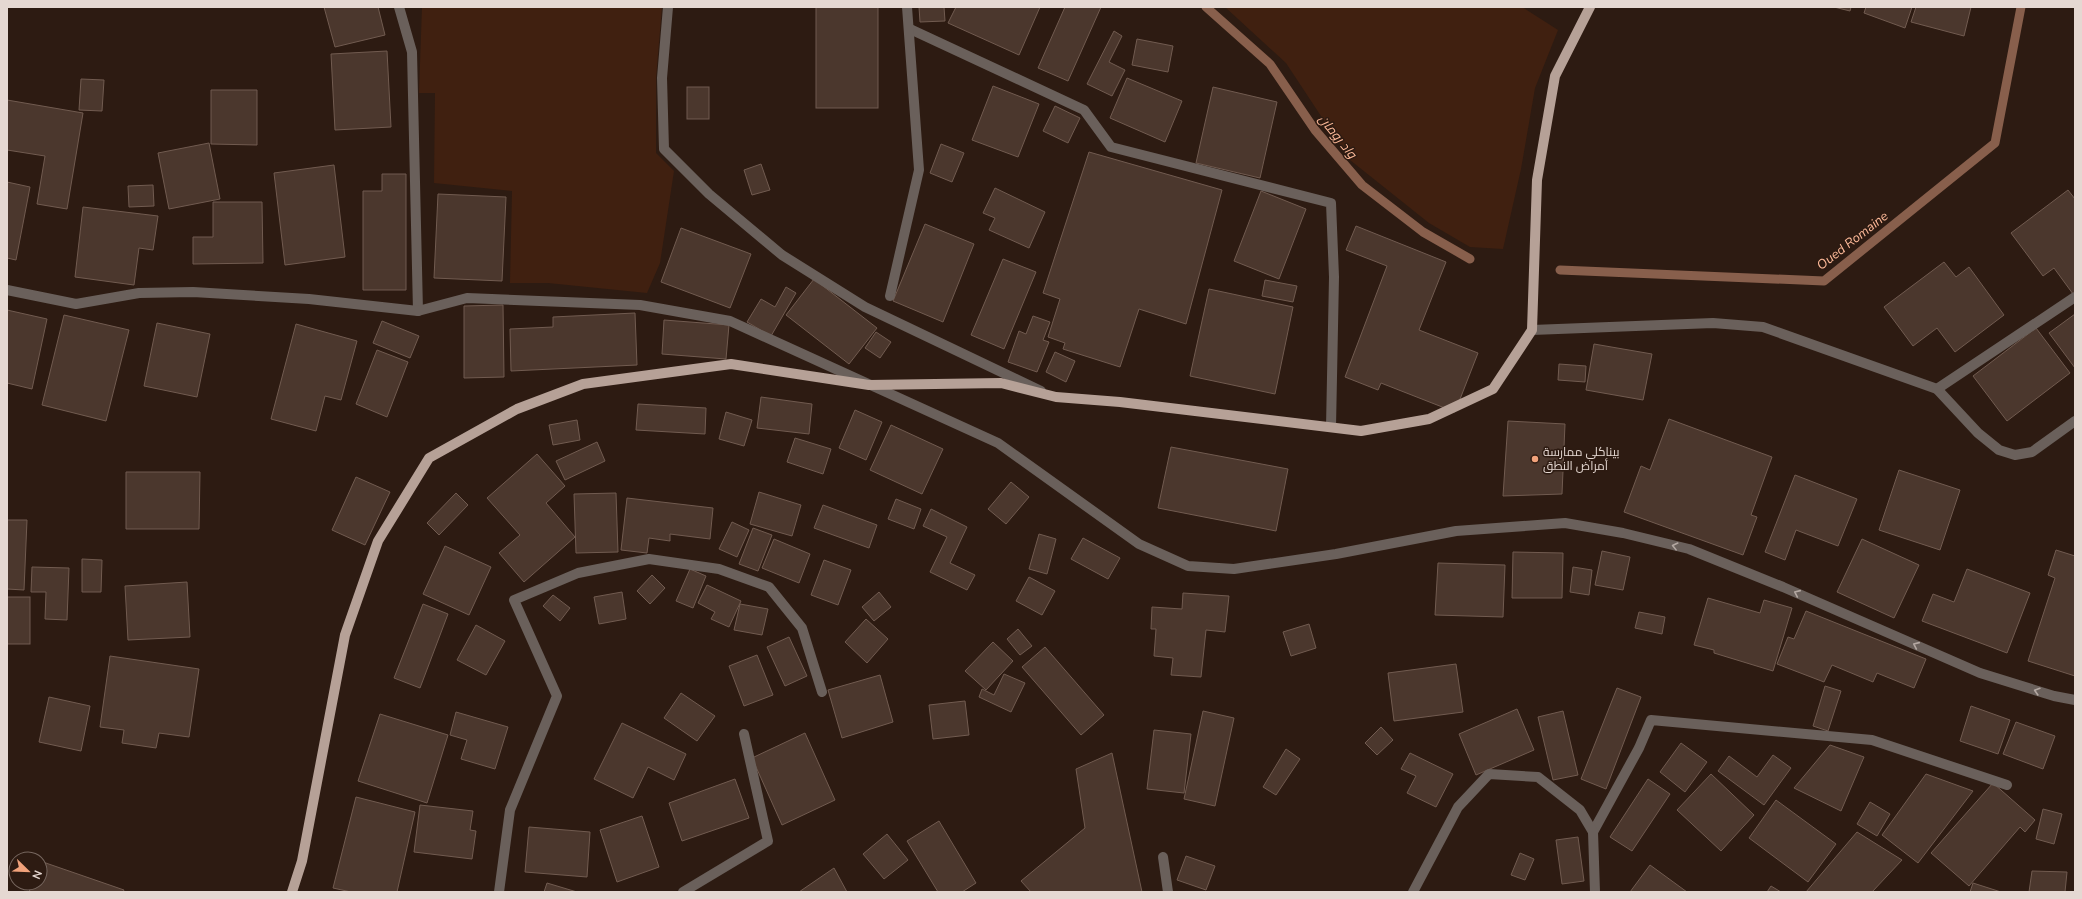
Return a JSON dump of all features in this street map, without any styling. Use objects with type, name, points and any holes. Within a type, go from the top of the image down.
[{"type":"main road","points":[[292,892],[302,861],[345,635],[378,541],[429,458],[517,409],[583,384],[731,364],[869,385],[1001,384],[1056,397],[1120,402],[1361,431],[1429,419],[1493,388],[1532,330],[1537,180],[1555,76],[1590,7]]},
{"type":"street","points":[[399,7],[412,52],[418,311]]},
{"type":"street","points":[[668,7],[662,78],[664,149],[709,194],[782,255],[865,307],[1056,397]]},
{"type":"street","points":[[890,296],[919,170],[908,7]]},
{"type":"street","points":[[910,29],[1084,110],[1111,147],[1331,203],[1334,277],[1331,427]]},
{"type":"street","points":[[7,290],[76,304],[139,292],[193,292],[308,299],[418,311],[467,298],[648,307],[730,321],[998,443],[1139,544],[1188,566],[1234,569],[1336,554],[1456,530],[1565,523],[1623,534],[1689,550],[1783,587],[1980,673],[2054,696],[2075,700]]},
{"type":"street","points":[[1937,389],[2075,297]]},
{"type":"street","points":[[1532,330],[1713,323],[1763,327],[1937,389],[1978,432],[1999,450],[2015,455],[2032,452],[2075,421]]},
{"type":"street","points":[[499,892],[510,810],[557,696],[514,600],[578,573],[649,559],[719,569],[769,587],[802,628],[822,692]]},
{"type":"street","points":[[1593,832],[1639,748],[1651,720],[1872,740],[2007,785]]},
{"type":"street","points":[[683,892],[768,841],[744,734]]},
{"type":"street","points":[[1413,892],[1458,807],[1489,774],[1538,777],[1580,810],[1593,832],[1595,892]]},
{"type":"street","points":[[1163,857],[1168,892]]},
{"type":"shaded area","points":[[422,7],[662,7],[656,78],[656,153],[674,171],[660,263],[647,293],[548,283],[510,283],[512,191],[434,183],[435,93],[419,93]]},
{"type":"shaded area","points":[[1225,7],[1522,7],[1558,30],[1535,88],[1521,169],[1503,249],[1470,247],[1429,223],[1350,160],[1286,63]]},
{"type":"building","points":[[324,7],[378,7],[385,35],[335,47]]},
{"type":"building","points":[[816,7],[878,7],[878,108],[816,108]]},
{"type":"building","points":[[919,7],[944,7],[945,21],[920,22]]},
{"type":"building","points":[[956,7],[1040,7],[1019,55],[948,23]]},
{"type":"building","points":[[1065,7],[1101,7],[1068,81],[1038,68]]},
{"type":"building","points":[[1834,7],[1851,7],[1850,11]]},
{"type":"building","points":[[1866,7],[1912,7],[1905,28],[1864,13]]},
{"type":"building","points":[[1916,7],[1971,7],[1964,36],[1911,22]]},
{"type":"building","points":[[1114,31],[1122,36],[1109,62],[1125,70],[1112,96],[1087,84]]},
{"type":"building","points":[[1137,39],[1173,46],[1168,72],[1132,65]]},
{"type":"building","points":[[387,51],[391,127],[335,130],[331,54]]},
{"type":"building","points":[[1127,78],[1182,101],[1165,142],[1110,118]]},
{"type":"building","points":[[81,79],[104,80],[102,111],[79,110]]},
{"type":"building","points":[[993,86],[1039,104],[1018,157],[972,140]]},
{"type":"building","points":[[687,87],[709,87],[709,119],[687,119]]},
{"type":"building","points":[[1213,87],[1277,102],[1260,178],[1196,163]]},
{"type":"building","points":[[211,90],[257,90],[257,145],[211,144]]},
{"type":"building","points":[[7,100],[83,113],[67,209],[37,204],[45,156],[7,150]]},
{"type":"building","points":[[1055,106],[1080,118],[1068,143],[1043,131]]},
{"type":"building","points":[[209,143],[220,199],[169,209],[158,153]]},
{"type":"building","points":[[941,144],[964,153],[952,182],[930,173]]},
{"type":"building","points":[[1089,152],[1222,190],[1186,324],[1139,309],[1120,367],[1063,349],[1065,343],[1048,337],[1060,299],[1043,293]]},
{"type":"building","points":[[761,164],[770,190],[752,195],[744,170]]},
{"type":"building","points":[[334,165],[345,257],[285,265],[274,173]]},
{"type":"building","points":[[382,174],[406,174],[406,290],[363,290],[363,191],[382,191]]},
{"type":"building","points":[[7,182],[30,187],[16,260],[7,258]]},
{"type":"building","points":[[153,185],[154,206],[129,207],[128,186]]},
{"type":"building","points":[[995,188],[1045,212],[1029,248],[989,230],[995,218],[983,213]]},
{"type":"building","points":[[2068,190],[2075,199],[2075,293],[2073,294],[2054,268],[2043,276],[2011,233]]},
{"type":"building","points":[[1261,191],[1306,209],[1279,279],[1234,261]]},
{"type":"building","points":[[438,194],[506,197],[502,281],[434,278]]},
{"type":"building","points":[[213,202],[262,202],[263,263],[193,264],[193,237],[213,237]]},
{"type":"building","points":[[83,207],[158,216],[153,250],[139,248],[134,285],[75,277]]},
{"type":"building","points":[[925,224],[974,244],[943,322],[893,301]]},
{"type":"building","points":[[1356,226],[1446,262],[1419,330],[1478,353],[1455,412],[1381,383],[1378,390],[1345,377],[1387,266],[1346,250]]},
{"type":"building","points":[[681,228],[751,254],[730,308],[661,282]]},
{"type":"building","points":[[1003,259],[1036,272],[1004,349],[971,335]]},
{"type":"building","points":[[1944,262],[1956,277],[1969,267],[2004,315],[1955,352],[1937,328],[1913,346],[1884,307]]},
{"type":"building","points":[[814,279],[877,328],[849,364],[786,315]]},
{"type":"building","points":[[1265,280],[1297,286],[1293,302],[1262,296]]},
{"type":"building","points":[[786,287],[796,293],[771,336],[747,322],[761,299],[775,307]]},
{"type":"building","points":[[1209,289],[1293,307],[1275,394],[1190,376]]},
{"type":"building","points":[[503,305],[504,377],[464,378],[464,306]]},
{"type":"building","points":[[7,310],[47,319],[32,389],[7,383]]},
{"type":"building","points":[[635,313],[637,365],[511,371],[510,329],[553,327],[553,317]]},
{"type":"building","points":[[2075,314],[2075,368],[2049,333]]},
{"type":"building","points":[[64,315],[129,330],[106,421],[42,405]]},
{"type":"building","points":[[1033,316],[1050,322],[1043,340],[1049,342],[1037,372],[1008,362],[1019,331],[1026,334]]},
{"type":"building","points":[[664,320],[729,325],[726,359],[662,354]]},
{"type":"building","points":[[382,321],[419,336],[410,358],[373,343]]},
{"type":"building","points":[[157,323],[210,334],[197,397],[144,386]]},
{"type":"building","points":[[296,324],[357,341],[341,400],[325,396],[316,431],[271,419]]},
{"type":"building","points":[[2036,328],[2070,373],[2007,421],[1973,376]]},
{"type":"building","points":[[876,332],[891,342],[880,358],[865,348]]},
{"type":"building","points":[[1594,344],[1652,354],[1643,400],[1586,390]]},
{"type":"building","points":[[377,350],[408,362],[387,417],[356,404]]},
{"type":"building","points":[[1055,352],[1075,361],[1066,382],[1046,372]]},
{"type":"building","points":[[1559,364],[1586,366],[1585,382],[1558,380]]},
{"type":"building","points":[[761,397],[812,404],[809,434],[757,428]]},
{"type":"building","points":[[638,404],[706,408],[705,434],[636,430]]},
{"type":"building","points":[[855,410],[882,422],[866,460],[839,448]]},
{"type":"building","points":[[726,412],[752,420],[744,446],[719,439]]},
{"type":"building","points":[[1669,419],[1772,457],[1751,515],[1757,517],[1743,555],[1624,512],[1641,466],[1650,470]]},
{"type":"building","points":[[577,420],[580,440],[553,445],[549,425]]},
{"type":"building","name":"بيناكلي ممارسة أمراض النطق","points":[[1508,421],[1565,424],[1562,494],[1503,496]]},
{"type":"building","points":[[891,425],[943,449],[922,494],[870,470]]},
{"type":"building","points":[[795,438],[831,449],[823,474],[787,462]]},
{"type":"building","points":[[597,442],[605,461],[565,480],[556,461]]},
{"type":"building","points":[[1171,447],[1288,469],[1276,531],[1158,508]]},
{"type":"building","points":[[537,454],[565,486],[546,503],[575,537],[524,582],[499,553],[520,535],[487,498]]},
{"type":"building","points":[[1899,470],[1960,490],[1940,550],[1879,530]]},
{"type":"building","points":[[126,472],[200,472],[199,529],[126,529]]},
{"type":"building","points":[[1795,475],[1857,499],[1838,546],[1796,530],[1785,560],[1765,552]]},
{"type":"building","points":[[356,477],[390,492],[365,545],[332,530]]},
{"type":"building","points":[[1011,482],[1029,497],[1006,524],[988,509]]},
{"type":"building","points":[[759,492],[801,505],[792,536],[750,524]]},
{"type":"building","points":[[456,493],[468,505],[439,535],[427,523]]},
{"type":"building","points":[[616,493],[618,552],[576,553],[574,494]]},
{"type":"building","points":[[627,498],[713,508],[710,539],[670,534],[670,541],[649,538],[647,553],[621,550]]},
{"type":"building","points":[[896,499],[921,509],[914,529],[888,519]]},
{"type":"building","points":[[823,505],[877,525],[869,548],[814,528]]},
{"type":"building","points":[[931,509],[967,527],[950,563],[975,575],[967,590],[930,572],[947,537],[923,526]]},
{"type":"building","points":[[7,520],[27,520],[24,590],[7,589]]},
{"type":"building","points":[[732,522],[749,530],[737,557],[719,549]]},
{"type":"building","points":[[753,528],[772,535],[758,571],[739,564]]},
{"type":"building","points":[[1039,534],[1056,539],[1047,574],[1029,569]]},
{"type":"building","points":[[1083,538],[1120,558],[1108,579],[1071,559]]},
{"type":"building","points":[[774,539],[810,554],[799,583],[762,568]]},
{"type":"building","points":[[1862,539],[1919,565],[1894,618],[1837,592]]},
{"type":"building","points":[[445,546],[491,567],[469,615],[423,594]]},
{"type":"building","points":[[2056,550],[2075,556],[2075,676],[2028,661],[2055,578],[2048,575]]},
{"type":"building","points":[[1602,551],[1630,557],[1623,590],[1595,585]]},
{"type":"building","points":[[1513,552],[1563,553],[1562,598],[1512,598]]},
{"type":"building","points":[[82,559],[102,560],[101,592],[82,592]]},
{"type":"building","points":[[824,560],[851,570],[838,605],[811,595]]},
{"type":"building","points":[[1438,563],[1505,565],[1503,617],[1435,615]]},
{"type":"building","points":[[32,567],[69,568],[67,620],[45,619],[46,592],[31,592]]},
{"type":"building","points":[[1573,567],[1592,570],[1589,595],[1570,592]]},
{"type":"building","points":[[690,569],[706,576],[693,608],[676,601]]},
{"type":"building","points":[[1967,569],[2030,593],[2007,653],[1922,621],[1933,594],[1954,602]]},
{"type":"building","points":[[652,575],[665,588],[650,604],[637,591]]},
{"type":"building","points":[[1029,577],[1055,591],[1042,615],[1016,601]]},
{"type":"building","points":[[187,582],[190,637],[128,640],[125,586]]},
{"type":"building","points":[[707,585],[741,601],[729,627],[711,619],[715,612],[698,603]]},
{"type":"building","points":[[622,592],[626,619],[599,624],[594,597]]},
{"type":"building","points":[[879,592],[891,607],[874,621],[862,607]]},
{"type":"building","points":[[1183,593],[1229,596],[1225,632],[1206,630],[1201,677],[1171,675],[1173,658],[1154,656],[1156,629],[1151,629],[1152,607],[1182,609]]},
{"type":"building","points":[[553,595],[570,608],[560,621],[543,606]]},
{"type":"building","points":[[7,597],[30,597],[30,644],[7,644]]},
{"type":"building","points":[[1708,598],[1760,613],[1764,600],[1792,608],[1773,671],[1714,653],[1714,650],[1694,645]]},
{"type":"building","points":[[423,604],[448,614],[420,688],[394,678]]},
{"type":"building","points":[[740,604],[768,609],[762,635],[734,630]]},
{"type":"building","points":[[1806,611],[1926,659],[1914,688],[1877,673],[1873,682],[1832,665],[1824,682],[1777,664],[1788,637],[1794,639]]},
{"type":"building","points":[[1639,612],[1665,617],[1662,634],[1635,628]]},
{"type":"building","points":[[866,619],[888,639],[867,663],[845,642]]},
{"type":"building","points":[[1309,624],[1316,648],[1291,656],[1283,632]]},
{"type":"building","points":[[476,625],[505,641],[486,675],[457,660]]},
{"type":"building","points":[[1018,629],[1032,646],[1020,655],[1007,639]]},
{"type":"building","points":[[789,637],[807,676],[785,686],[767,647]]},
{"type":"building","points":[[993,642],[1013,661],[986,690],[965,671]]},
{"type":"building","points":[[1045,647],[1104,715],[1081,735],[1022,667]]},
{"type":"building","points":[[757,655],[773,695],[744,706],[729,666]]},
{"type":"building","points":[[110,656],[199,669],[189,737],[159,733],[156,748],[122,743],[124,730],[100,727]]},
{"type":"building","points":[[1456,664],[1463,712],[1394,721],[1388,673]]},
{"type":"building","points":[[1004,674],[1025,683],[1011,712],[979,697],[982,689],[994,695]]},
{"type":"building","points":[[880,675],[893,722],[842,738],[828,690]]},
{"type":"building","points":[[1825,686],[1841,691],[1828,731],[1813,726]]},
{"type":"building","points":[[1617,688],[1641,697],[1606,789],[1581,779]]},
{"type":"building","points":[[681,693],[715,716],[697,741],[664,718]]},
{"type":"building","points":[[49,697],[90,706],[81,751],[39,742]]},
{"type":"building","points":[[965,701],[969,735],[933,739],[929,705]]},
{"type":"building","points":[[1971,706],[2010,720],[1998,754],[1960,741]]},
{"type":"building","points":[[1517,709],[1534,750],[1476,775],[1459,734]]},
{"type":"building","points":[[1203,711],[1234,718],[1215,806],[1184,799]]},
{"type":"building","points":[[1563,711],[1578,775],[1553,780],[1538,717]]},
{"type":"building","points":[[456,712],[508,727],[495,769],[461,759],[467,740],[450,735]]},
{"type":"building","points":[[380,714],[448,735],[427,803],[358,781]]},
{"type":"building","points":[[2016,722],[2055,736],[2043,769],[2003,754]]},
{"type":"building","points":[[622,723],[686,754],[674,780],[648,767],[633,798],[594,779]]},
{"type":"building","points":[[1381,727],[1393,740],[1377,755],[1365,743]]},
{"type":"building","points":[[1154,730],[1191,734],[1184,793],[1147,789]]},
{"type":"building","points":[[805,733],[835,800],[782,825],[752,758]]},
{"type":"building","points":[[1681,743],[1707,762],[1685,792],[1660,772]]},
{"type":"building","points":[[1830,745],[1864,757],[1841,811],[1794,788]]},
{"type":"building","points":[[1286,749],[1300,759],[1276,795],[1263,787]]},
{"type":"building","points":[[1112,753],[1142,892],[1031,892],[1021,881],[1085,828],[1076,769]]},
{"type":"building","points":[[1410,753],[1453,774],[1436,807],[1407,793],[1416,776],[1401,769]]},
{"type":"building","points":[[1773,755],[1791,768],[1764,805],[1718,771],[1729,756],[1757,777]]},
{"type":"building","points":[[1711,774],[1754,815],[1721,851],[1677,810]]},
{"type":"building","points":[[1926,774],[1973,791],[1918,863],[1882,835]]},
{"type":"building","points":[[735,779],[749,818],[682,841],[669,803]]},
{"type":"building","points":[[1648,779],[1670,794],[1632,851],[1610,837]]},
{"type":"building","points":[[1993,783],[2035,820],[2025,832],[2020,827],[1969,886],[1931,853]]},
{"type":"building","points":[[356,797],[415,812],[397,892],[351,892],[333,888]]},
{"type":"building","points":[[1776,800],[1836,844],[1808,882],[1749,838]]},
{"type":"building","points":[[1870,802],[1890,814],[1877,836],[1857,824]]},
{"type":"building","points":[[420,805],[473,811],[470,830],[476,831],[472,859],[414,852]]},
{"type":"building","points":[[2043,809],[2062,814],[2054,844],[2036,839]]},
{"type":"building","points":[[642,816],[659,867],[617,882],[600,830]]},
{"type":"building","points":[[939,821],[976,883],[962,892],[938,892],[907,841]]},
{"type":"building","points":[[529,827],[590,832],[587,877],[525,872]]},
{"type":"building","points":[[1857,832],[1902,860],[1872,892],[1806,892]]},
{"type":"building","points":[[887,834],[908,860],[884,879],[863,854]]},
{"type":"building","points":[[1578,837],[1584,881],[1562,884],[1556,840]]},
{"type":"building","points":[[1520,853],[1534,859],[1525,880],[1511,875]]},
{"type":"building","points":[[1186,856],[1215,866],[1206,890],[1177,880]]},
{"type":"building","points":[[48,864],[124,890],[123,892],[29,892],[48,891]]},
{"type":"building","points":[[1650,865],[1687,892],[1630,892]]},
{"type":"building","points":[[834,868],[847,892],[799,892]]},
{"type":"building","points":[[2032,871],[2067,872],[2065,892],[2029,892]]},
{"type":"building","points":[[547,883],[577,892],[544,892]]},
{"type":"building","points":[[1973,883],[2001,892],[1970,892]]},
{"type":"building","points":[[1771,886],[1781,892],[1767,892]]},
{"type":"waterway","name":"واد رومان","points":[[1206,7],[1270,64],[1315,130],[1362,185],[1423,232],[1470,259]]},
{"type":"waterway","name":"Oued Romaine","points":[[1560,270],[1824,281],[1995,143],[2021,7]]},
{"type":"place","name":"بيناكلي ممارسة أمراض النطق","points":[[1535,459]]}]
